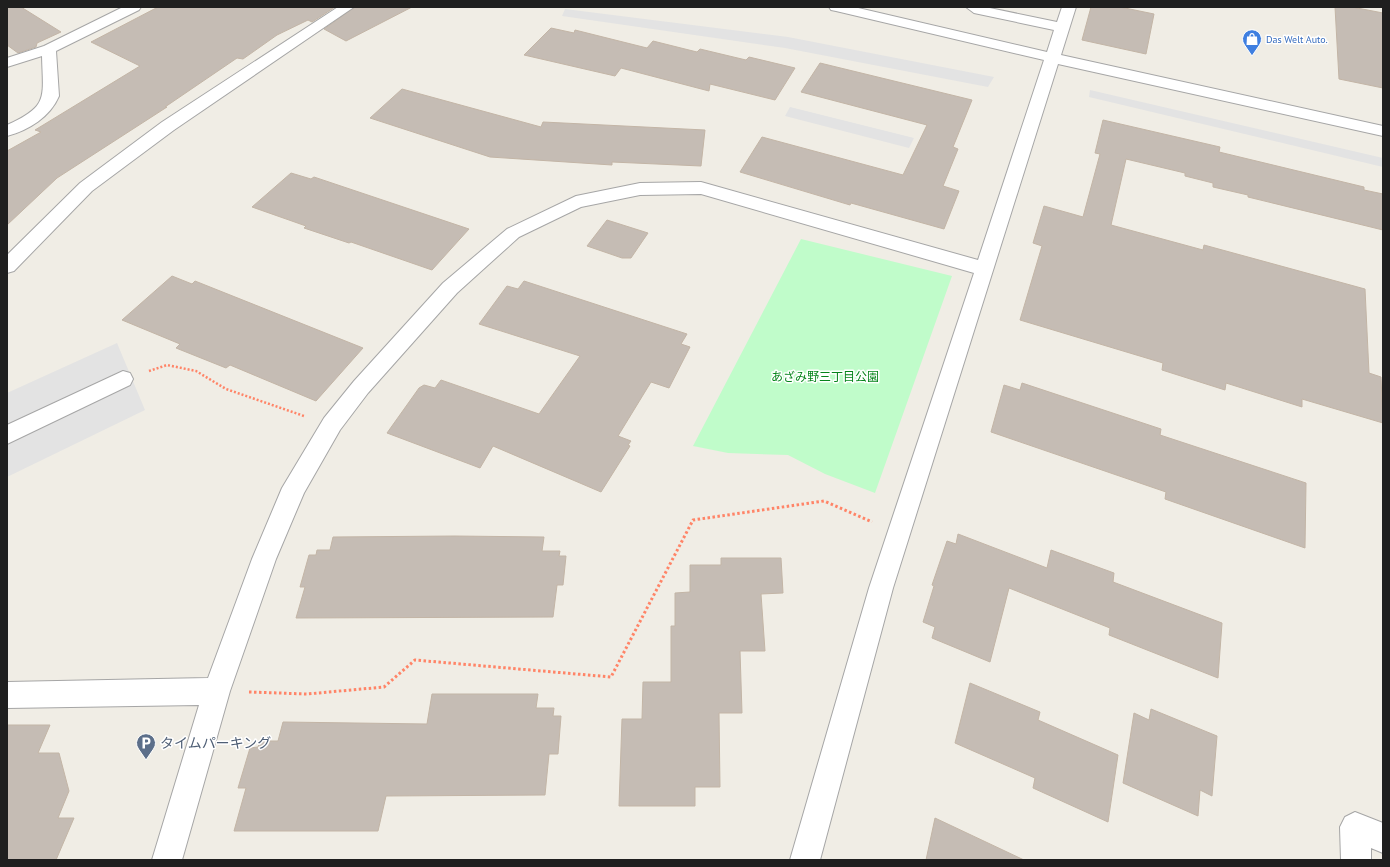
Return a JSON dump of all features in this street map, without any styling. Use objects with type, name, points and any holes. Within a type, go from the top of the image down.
[{"type":"street","points":[[7,64],[49,49],[134,7]]},
{"type":"street","points":[[7,266],[86,187],[168,126],[346,7]]},
{"type":"street","points":[[836,7],[1053,58],[1383,131]]},
{"type":"street","points":[[973,7],[979,10],[1062,28]]},
{"type":"street","points":[[805,860],[881,588],[1053,58],[1068,7]]},
{"type":"street","points":[[7,132],[38,115],[49,102],[51,96],[49,49]]},
{"type":"street","points":[[167,860],[217,691],[264,559],[294,488],[332,424],[361,387],[450,288],[513,233],[576,202],[640,189],[701,188],[985,269]]},
{"type":"street","points":[[7,435],[123,379]]},
{"type":"street","points":[[7,695],[217,691]]},
{"type":"street","points":[[1356,860],[1355,827],[1383,838]]},
{"type":"path","points":[[123,379],[167,365],[196,371],[226,389],[278,409],[332,424]]},
{"type":"path","points":[[217,691],[307,694],[384,687],[415,660],[611,677],[693,520],[824,502],[899,533]]},
{"type":"green space","name":"あざみ野三丁目公園","points":[[801,239],[952,276],[875,493],[825,474],[788,455],[728,453],[693,446]]},
{"type":"shaded area","points":[[565,9],[788,37],[994,77],[988,87],[785,48],[562,16]]},
{"type":"shaded area","points":[[1090,90],[1383,158],[1383,167],[1089,97]]},
{"type":"shaded area","points":[[790,107],[914,138],[909,148],[785,116]]},
{"type":"shaded area","points":[[117,343],[145,410],[7,477],[7,393]]},
{"type":"building","points":[[7,7],[21,7],[61,32],[37,43],[36,47],[18,53],[7,45]]},
{"type":"building","points":[[158,7],[335,7],[312,22],[308,20],[277,35],[243,59],[237,58],[165,107],[167,107],[57,178],[7,225],[7,151],[41,132],[35,130],[140,66],[91,42]]},
{"type":"building","points":[[355,7],[412,7],[346,41],[324,29]]},
{"type":"building","points":[[1091,7],[1120,7],[1154,14],[1146,54],[1082,40]]},
{"type":"building","points":[[1335,7],[1352,7],[1383,13],[1383,88],[1339,79]]},
{"type":"building","points":[[551,28],[574,33],[575,30],[647,48],[653,41],[697,52],[700,49],[746,60],[749,57],[795,68],[775,100],[710,84],[709,91],[621,68],[615,76],[524,55]]},
{"type":"building","points":[[820,63],[972,100],[953,147],[958,149],[943,186],[959,191],[944,229],[851,203],[850,205],[740,172],[762,137],[903,175],[927,125],[801,92]]},
{"type":"building","points":[[402,89],[541,127],[543,122],[705,130],[701,166],[612,162],[612,165],[490,157],[370,118]]},
{"type":"building","points":[[1103,120],[1220,147],[1219,152],[1364,187],[1364,190],[1383,194],[1383,230],[1248,197],[1248,195],[1213,187],[1213,183],[1185,176],[1185,173],[1126,159],[1111,225],[1203,250],[1204,245],[1365,289],[1369,373],[1381,377],[1383,423],[1302,399],[1302,407],[1226,383],[1225,390],[1162,370],[1163,363],[1020,320],[1042,246],[1033,243],[1044,206],[1083,217],[1100,154],[1095,153]]},
{"type":"building","points":[[291,173],[311,179],[314,177],[469,229],[432,270],[351,242],[349,243],[304,228],[306,226],[252,207]]},
{"type":"building","points":[[607,220],[648,233],[631,258],[622,258],[587,246]]},
{"type":"building","points":[[172,276],[192,284],[195,281],[363,348],[316,401],[230,365],[226,368],[176,348],[180,344],[122,320]]},
{"type":"building","points":[[524,281],[687,334],[681,344],[690,347],[669,388],[651,382],[618,436],[631,441],[628,445],[630,446],[601,492],[493,446],[480,468],[387,433],[419,388],[424,385],[435,388],[441,380],[539,414],[580,356],[479,324],[507,286],[518,289]]},
{"type":"building","points":[[1022,383],[1161,429],[1160,435],[1306,483],[1305,548],[1165,499],[1166,492],[991,432],[1004,385],[1020,390]]},
{"type":"building","points":[[958,534],[1047,568],[1051,550],[1114,573],[1113,582],[1222,623],[1218,678],[1109,635],[1110,628],[1009,588],[990,662],[932,638],[935,627],[923,622],[934,586],[932,585],[947,541],[956,544]]},
{"type":"building","points":[[333,537],[544,537],[542,551],[560,551],[559,556],[566,556],[563,585],[557,585],[553,617],[296,618],[305,587],[300,587],[309,555],[316,555],[317,550],[330,550]]},
{"type":"building","points":[[721,558],[781,558],[783,593],[761,594],[765,651],[740,651],[742,713],[719,713],[720,787],[695,787],[695,806],[619,806],[622,719],[642,719],[643,682],[671,682],[671,626],[675,626],[675,593],[690,592],[690,565],[721,565]]},
{"type":"building","points":[[970,683],[1040,712],[1038,720],[1118,755],[1108,822],[1033,788],[1035,778],[955,743]]},
{"type":"building","points":[[432,694],[538,694],[536,708],[554,708],[553,716],[561,716],[558,754],[549,754],[545,795],[386,796],[378,831],[234,831],[246,788],[238,788],[250,748],[258,747],[260,741],[278,741],[283,722],[427,724]]},
{"type":"building","points":[[1151,709],[1217,736],[1212,796],[1200,790],[1198,816],[1123,783],[1134,713],[1149,720]]},
{"type":"building","points":[[7,725],[50,725],[38,753],[59,753],[69,791],[58,818],[74,818],[56,860],[7,860]]},
{"type":"building","points":[[935,818],[1024,860],[926,860]]},
{"type":"place","name":"Das Welt Auto.","points":[[1252,56]]},
{"type":"place","name":"タイムパーキング","points":[[146,760]]}]
